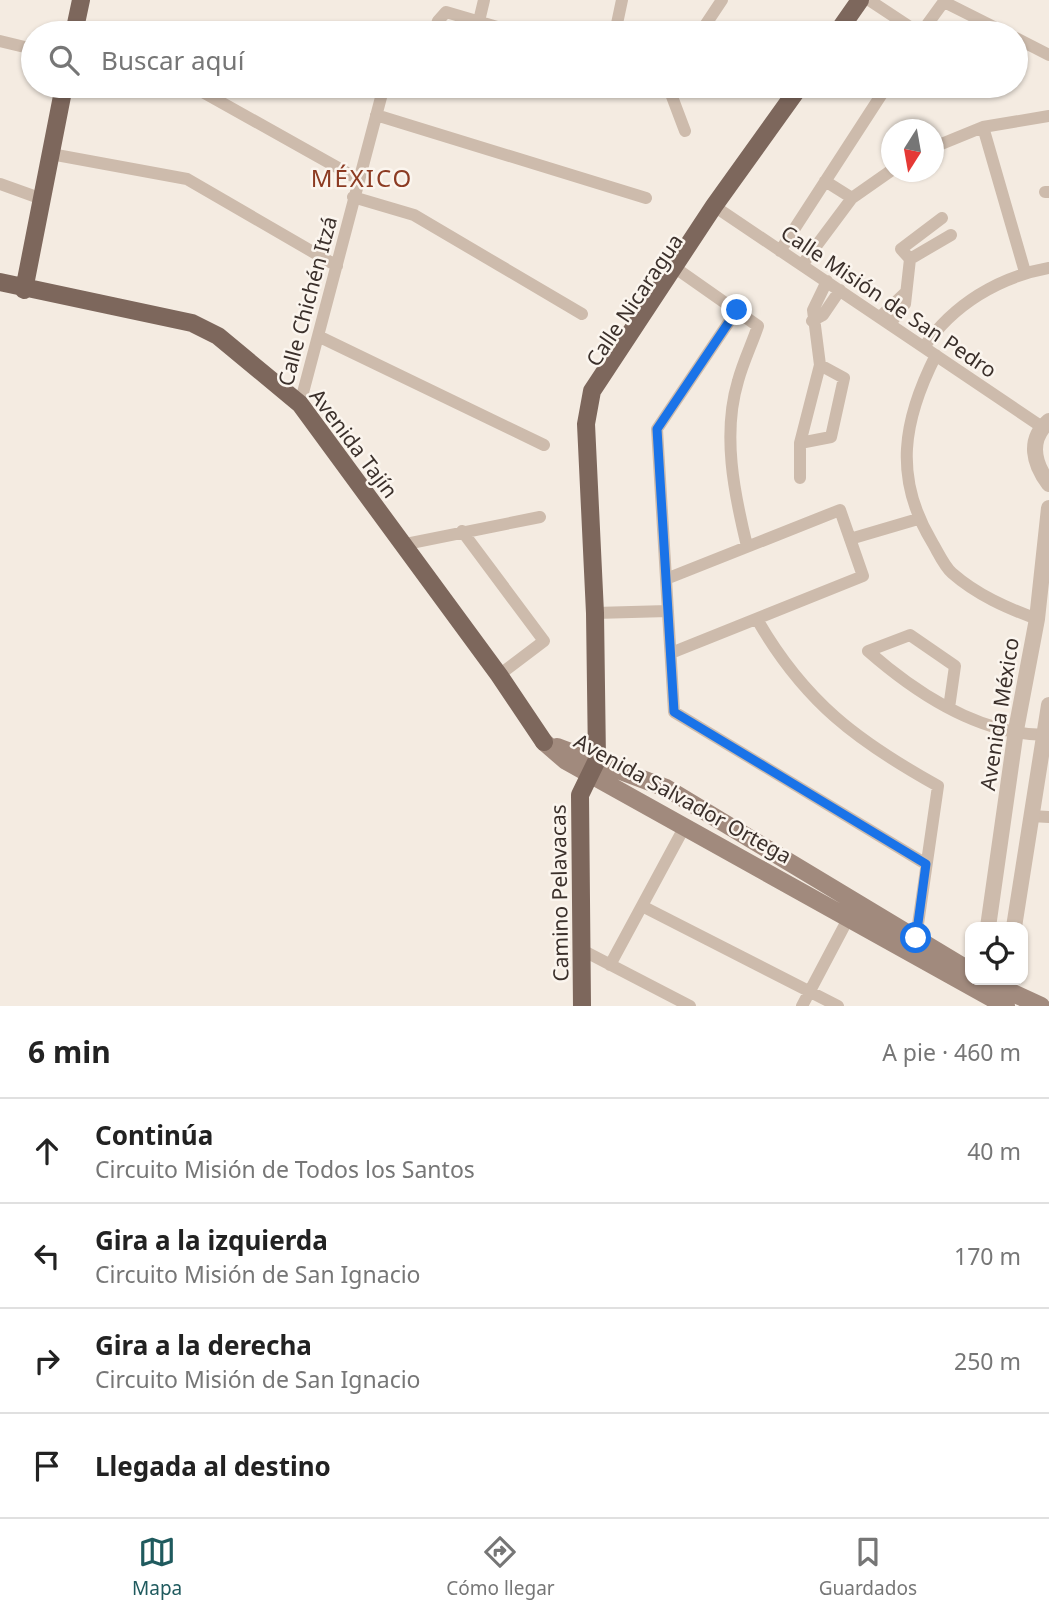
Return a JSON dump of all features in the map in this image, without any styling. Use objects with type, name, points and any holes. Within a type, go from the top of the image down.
[{"type":"main road","points":[[77,21],[82,0]]},
{"type":"main road","points":[[845,21],[860,0]]},
{"type":"main road","points":[[854,21],[869,0]]},
{"type":"main road","points":[[24,290],[62,98]]},
{"type":"main road","name":"Calle Nicaragua","points":[[596,772],[598,613],[586,424],[592,391],[679,269],[792,98]]},
{"type":"main road","name":"Calle Nicaragua","points":[[718,209],[800,98]]},
{"type":"main road","name":"Avenida Tajín","points":[[0,282],[24,290],[192,323],[218,336],[300,404],[499,675],[544,742]]},
{"type":"main road","name":"Avenida Salvador Ortega","points":[[544,742],[685,826],[982,990],[1041,1006]]},
{"type":"main road","name":"Avenida Salvador Ortega","points":[[596,772],[666,788],[965,968]]},
{"type":"main road","name":"Camino Pelavacas","points":[[582,1006],[580,795],[596,772]]},
{"type":"street","points":[[438,21],[446,12],[479,21],[484,0]]},
{"type":"street","points":[[618,21],[622,0]]},
{"type":"street","points":[[707,21],[722,0]]},
{"type":"street","points":[[869,0],[901,21]]},
{"type":"street","points":[[929,21],[945,1],[983,21]]},
{"type":"street","points":[[0,41],[21,46]]},
{"type":"street","points":[[1028,44],[1049,55]]},
{"type":"street","points":[[213,98],[358,179]]},
{"type":"street","name":"Calle Chichén Itzá","points":[[300,404],[381,98]]},
{"type":"street","points":[[673,98],[685,131]]},
{"type":"street","points":[[780,251],[879,98]]},
{"type":"street","points":[[376,115],[646,198]]},
{"type":"street","points":[[944,143],[983,127],[1049,116]]},
{"type":"street","points":[[983,127],[1025,272]]},
{"type":"street","points":[[51,154],[187,179],[337,266]]},
{"type":"street","points":[[802,265],[852,198],[881,177]]},
{"type":"street","points":[[825,181],[852,198]]},
{"type":"street","points":[[0,184],[42,200]]},
{"type":"street","points":[[354,197],[414,215],[582,314]]},
{"type":"street","name":"Calle Misión de San Pedro","points":[[718,209],[936,355],[1045,424]]},
{"type":"street","points":[[939,219],[949,236],[910,259],[901,249],[939,219]]},
{"type":"street","points":[[885,321],[905,304],[910,259]]},
{"type":"street","points":[[924,347],[941,322],[983,291],[1025,272],[1049,268]]},
{"type":"street","points":[[679,269],[758,326],[737,383],[730,448],[737,508],[747,545]]},
{"type":"street","points":[[800,478],[800,443],[820,365],[812,321],[813,310],[827,281]]},
{"type":"street","points":[[812,321],[823,315],[840,290]]},
{"type":"street","points":[[737,310],[657,429],[674,712],[926,864]]},
{"type":"street","points":[[318,336],[544,445]]},
{"type":"street","points":[[936,355],[918,391],[907,435],[906,477],[918,519],[951,572],[1001,606],[1037,619]]},
{"type":"street","points":[[800,443],[831,437],[844,378],[820,365]]},
{"type":"street","points":[[1045,424],[1035,442],[1036,467],[1049,484]]},
{"type":"street","name":"Avenida México","points":[[989,922],[1016,730],[1037,619],[1049,508]]},
{"type":"street","points":[[666,579],[840,510],[863,576],[758,621],[671,653]]},
{"type":"street","points":[[401,545],[540,517]]},
{"type":"street","points":[[850,539],[918,519]]},
{"type":"street","points":[[462,531],[544,642],[499,675]]},
{"type":"street","points":[[598,613],[668,611]]},
{"type":"street","points":[[758,621],[782,661],[819,704],[878,753],[938,786],[916,938]]},
{"type":"street","points":[[949,708],[955,666],[910,635],[868,651],[900,679],[949,708],[984,724],[1047,735]]},
{"type":"street","points":[[1015,922],[1047,735],[1049,705]]},
{"type":"street","points":[[1031,816],[1049,817]]},
{"type":"street","points":[[610,965],[685,826]]},
{"type":"street","points":[[642,906],[838,1006]]},
{"type":"street","points":[[802,1006],[849,917]]},
{"type":"street","points":[[582,950],[690,1006]]},
{"type":"district","name":"MÉXICO","points":[[362,177]]},
{"type":"route","points":[[737,310],[657,429],[674,712],[926,864],[916,938]]}]
